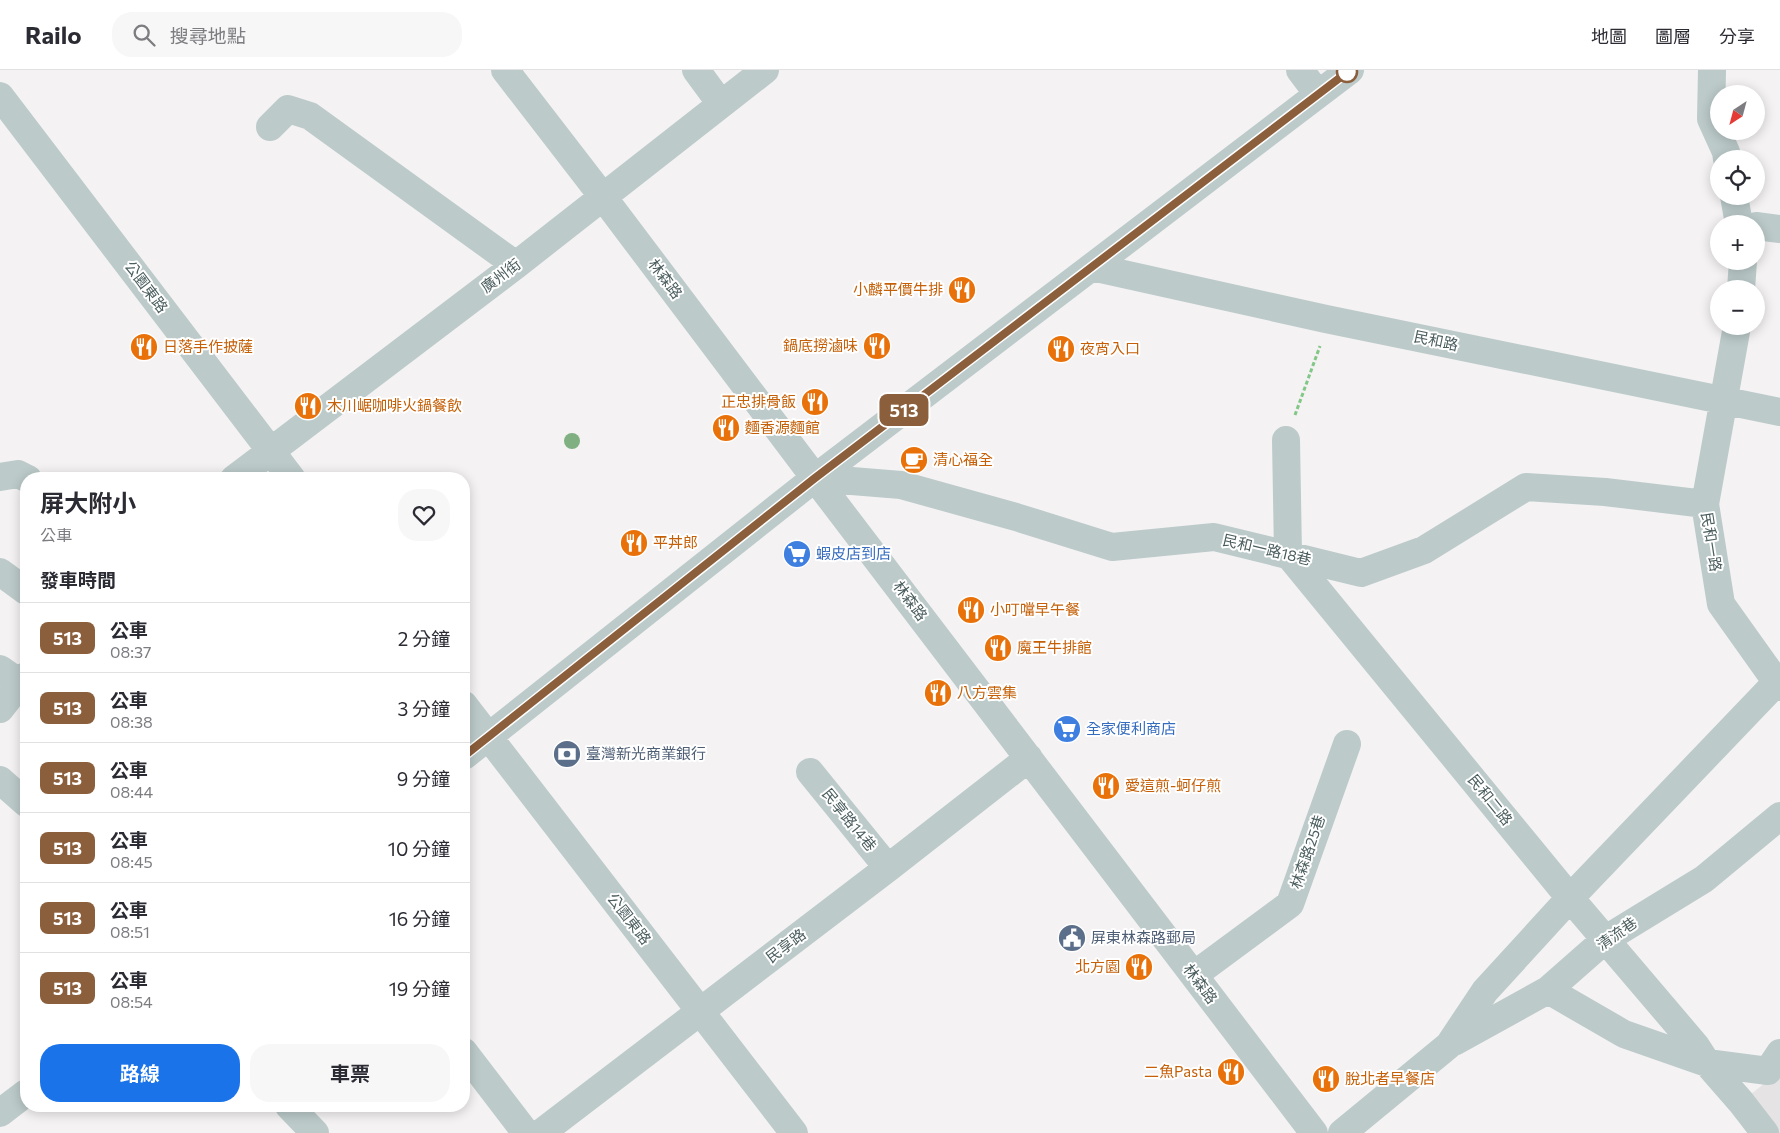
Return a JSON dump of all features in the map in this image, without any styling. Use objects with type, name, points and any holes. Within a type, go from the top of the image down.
[{"type":"street","name":"林森路","points":[[505,70],[1314,1133]]},
{"type":"street","points":[[696,70],[720,104]]},
{"type":"street","name":"廣州街","points":[[244,472],[516,265],[765,70]]},
{"type":"street","points":[[1300,70],[1318,94]]},
{"type":"street","points":[[470,751],[815,478],[1350,70]]},
{"type":"street","points":[[1712,70],[1712,119],[1725,150]]},
{"type":"street","name":"公園東路","points":[[0,96],[287,472]]},
{"type":"street","points":[[270,126],[288,109],[310,116],[516,265]]},
{"type":"street","points":[[1765,227],[1780,229]]},
{"type":"street","name":"民和路","points":[[1092,267],[1326,318],[1780,412]]},
{"type":"street","name":"民和一路","points":[[1735,335],[1705,504],[1721,604],[1778,684]]},
{"type":"street","points":[[1286,440],[1288,554]]},
{"type":"street","points":[[0,477],[20,475]]},
{"type":"street","name":"民和一路18巷","points":[[815,478],[901,485],[1016,517],[1112,547],[1214,537],[1361,573],[1424,550],[1526,487],[1605,492],[1705,504]]},
{"type":"street","name":"民和二路","points":[[1288,554],[1570,898],[1696,1046],[1707,1063],[1765,1133]]},
{"type":"street","points":[[0,572],[20,587]]},
{"type":"street","points":[[0,709],[18,679]]},
{"type":"street","points":[[1342,1133],[1449,1045],[1485,991],[1570,898],[1778,684]]},
{"type":"street","name":"公園東路","points":[[470,713],[794,1133]]},
{"type":"street","name":"林森路25巷","points":[[1194,975],[1290,904],[1347,744]]},
{"type":"street","name":"民享路","points":[[541,1133],[1029,758]]},
{"type":"street","name":"民享路14巷","points":[[810,772],[888,868]]},
{"type":"street","points":[[0,780],[20,798]]},
{"type":"street","name":"清流巷","points":[[1449,1045],[1548,990],[1606,940],[1704,879],[1780,816]]},
{"type":"street","points":[[1548,990],[1624,1034],[1707,1063],[1768,1071],[1780,1053]]},
{"type":"street","points":[[470,1060],[526,1133]]},
{"type":"street","points":[[295,1112],[315,1133]]},
{"type":"path","points":[[1286,440],[1303,390],[1318,354],[1326,318]]},
{"type":"shaded area","points":[[1780,1071],[1780,1133],[1765,1133],[1741,1102]]},
{"type":"bus line","name":"513","points":[[470,751],[815,478],[1350,70]]},
{"type":"place","name":"小麟平價牛排","points":[[962,290]]},
{"type":"place","name":"鍋底撈滷味","points":[[877,346]]},
{"type":"place","name":"日落手作披薩","points":[[144,347]]},
{"type":"place","name":"夜宵入口","points":[[1061,349]]},
{"type":"place","name":"正忠排骨飯","points":[[815,402]]},
{"type":"place","name":"木川崌咖啡火鍋餐飲","points":[[308,406]]},
{"type":"place","name":"麵香源麵館","points":[[726,428]]},
{"type":"place","name":"清心福全","points":[[914,460]]},
{"type":"place","name":"平丼郎","points":[[634,543]]},
{"type":"place","name":"蝦皮店到店","points":[[797,554]]},
{"type":"place","name":"小叮噹早午餐","points":[[971,610]]},
{"type":"place","name":"魔王牛排館","points":[[998,648]]},
{"type":"place","name":"八方雲集","points":[[938,693]]},
{"type":"place","name":"全家便利商店","points":[[1067,729]]},
{"type":"place","name":"臺灣新光商業銀行","points":[[567,754]]},
{"type":"place","name":"愛這煎-蚵仔煎","points":[[1106,786]]},
{"type":"place","name":"屏東林森路郵局","points":[[1072,938]]},
{"type":"place","name":"北方園","points":[[1139,967]]},
{"type":"place","name":"二魚Pasta","points":[[1231,1072]]},
{"type":"place","name":"脫北者早餐店","points":[[1326,1079]]}]
